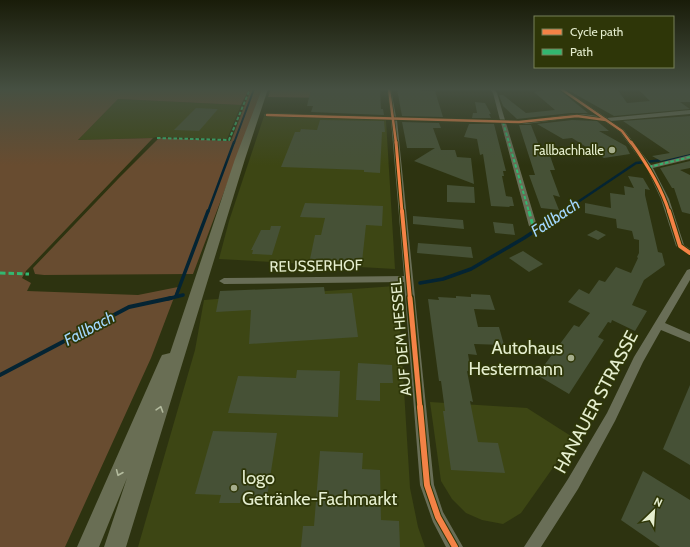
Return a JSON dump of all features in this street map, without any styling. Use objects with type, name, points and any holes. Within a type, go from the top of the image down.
[{"type":"main road","points":[[115,547],[240,159],[256,115]]},
{"type":"main road","points":[[88,547],[194,301]]},
{"type":"street","points":[[284,115],[503,122],[526,122],[580,116],[588,116],[606,120],[663,115]]},
{"type":"street","name":"AUF DEM HESSEL","points":[[393,115],[427,485],[431,502],[446,535],[455,547]]},
{"type":"street","points":[[501,115],[533,226]]},
{"type":"street","points":[[598,115],[622,131],[647,164],[665,199],[680,246],[690,252]]},
{"type":"street","points":[[647,164],[690,157]]},
{"type":"street","points":[[678,238],[690,246]]},
{"type":"street","name":"HANAUER STRASSE","points":[[532,547],[573,484],[611,416],[638,360],[690,272]]},
{"type":"street","name":"REUSSERHOF","points":[[224,281],[408,279]]},
{"type":"street","points":[[658,324],[690,338]]},
{"type":"shaded area","points":[[0,115],[103,115],[78,140],[153,138],[26,271],[22,278],[31,283],[27,291],[138,295],[178,287],[151,358],[65,547],[0,547]]},
{"type":"shaded area","points":[[103,115],[237,115],[227,139],[156,137],[78,140]]},
{"type":"shaded area","points":[[241,115],[253,115],[193,274],[35,274],[33,268],[159,138],[231,141]]},
{"type":"shaded area","points":[[264,116],[386,120],[395,269],[219,259],[229,221]]},
{"type":"shaded area","points":[[395,286],[398,292],[410,488],[418,527],[425,547],[138,547],[195,350],[204,300]]},
{"type":"shaded area","points":[[430,402],[527,408],[574,438],[521,513],[503,524],[482,520],[466,513],[452,499],[441,481]]},
{"type":"building","points":[[189,115],[213,115],[199,131],[174,130]]},
{"type":"building","points":[[402,115],[442,115],[443,117],[402,116]]},
{"type":"building","points":[[473,115],[489,115],[491,118],[472,118]]},
{"type":"building","points":[[512,115],[557,115],[517,119]]},
{"type":"building","points":[[611,115],[630,115],[614,116]]},
{"type":"building","points":[[690,116],[690,154],[661,161],[652,156],[670,153],[623,121]]},
{"type":"building","points":[[320,120],[384,121],[385,132],[382,132],[380,173],[364,172],[364,170],[281,167],[295,132],[300,132],[301,129],[317,130]]},
{"type":"building","points":[[572,120],[597,121],[609,131],[599,131],[626,146],[630,154],[604,158],[572,138],[563,139],[537,124]]},
{"type":"building","points":[[402,122],[439,123],[441,128],[433,128],[441,150],[455,150],[457,157],[471,158],[474,184],[414,161],[435,148],[407,148]]},
{"type":"building","points":[[469,124],[494,124],[506,171],[503,171],[504,176],[502,176],[506,196],[512,197],[514,206],[491,206],[483,154],[480,155],[477,139],[464,137]]},
{"type":"building","points":[[519,125],[531,125],[542,153],[549,153],[555,170],[550,170],[560,197],[553,195],[559,210],[541,208],[529,175],[535,175]]},
{"type":"building","points":[[690,161],[690,168],[680,170],[690,175],[690,214],[682,212],[674,188],[672,188],[660,168]]},
{"type":"building","points":[[628,176],[643,178],[650,190],[645,189],[645,195],[658,252],[662,253],[665,265],[644,280],[632,305],[647,311],[635,331],[612,320],[611,323],[608,322],[598,337],[604,340],[569,394],[537,375],[574,325],[579,327],[590,313],[568,302],[579,289],[589,294],[599,280],[605,282],[616,267],[631,273],[638,258],[639,240],[634,239],[632,231],[617,228],[616,219],[585,213],[585,203],[611,208],[610,193],[625,195],[624,186],[634,188]]},
{"type":"building","points":[[447,185],[474,187],[475,203],[447,202]]},
{"type":"building","points":[[305,203],[383,206],[382,226],[366,225],[362,262],[310,259],[315,235],[321,235],[325,218],[300,217]]},
{"type":"building","points":[[413,216],[463,220],[464,229],[413,224]]},
{"type":"building","points":[[493,222],[513,224],[515,235],[495,233]]},
{"type":"building","points":[[271,226],[281,226],[272,255],[252,254],[253,250],[251,250],[261,230],[270,230]]},
{"type":"building","points":[[596,230],[606,235],[598,240],[587,235]]},
{"type":"building","points":[[418,243],[471,247],[473,258],[417,253]]},
{"type":"building","points":[[523,251],[543,264],[529,272],[509,258]]},
{"type":"building","points":[[324,287],[325,294],[352,293],[358,337],[249,344],[251,310],[216,312],[220,291]]},
{"type":"building","points":[[471,294],[490,295],[495,310],[474,309],[478,327],[499,327],[504,345],[474,344],[477,355],[468,354],[471,372],[467,371],[473,402],[470,401],[478,442],[498,443],[505,473],[451,470],[443,411],[445,411],[441,381],[439,381],[428,299],[439,300],[438,297],[456,298],[456,296],[471,297]]},
{"type":"building","points":[[358,363],[392,365],[393,383],[380,383],[380,401],[356,400]]},
{"type":"building","points":[[297,370],[340,371],[338,417],[228,413],[238,376],[296,378]]},
{"type":"building","points":[[690,385],[690,465],[663,449]]},
{"type":"building","points":[[213,431],[277,433],[267,497],[241,496],[240,503],[219,503],[221,495],[195,494]]},
{"type":"building","points":[[320,451],[363,453],[362,469],[380,470],[381,520],[399,521],[400,547],[301,547],[303,526],[314,526]]},
{"type":"building","points":[[643,471],[690,500],[690,547],[660,547],[621,520]]},
{"type":"waterway","points":[[234,143],[245,115]]},
{"type":"waterway","points":[[208,212],[234,142]]},
{"type":"waterway","name":"Fallbach","points":[[563,212],[636,163],[673,159],[690,155]]},
{"type":"waterway","points":[[176,296],[208,211]]},
{"type":"waterway","name":"Fallbach","points":[[420,283],[443,279],[471,269],[524,238],[565,211]]},
{"type":"waterway","name":"Fallbach","points":[[171,298],[183,295]]},
{"type":"waterway","name":"Fallbach","points":[[0,375],[129,307],[171,298]]},
{"type":"waterway","name":"Fallbach","points":[[167,299],[171,298]]},
{"type":"marked path","points":[[157,138],[229,140],[239,115]]},
{"type":"marked path","points":[[503,122],[533,226]]},
{"type":"marked path","points":[[649,167],[690,157]]},
{"type":"marked path","points":[[0,273],[29,274]]},
{"type":"cycle path","points":[[267,115],[519,122],[577,116],[606,120]]},
{"type":"cycle path","points":[[393,115],[427,485],[438,517],[455,547]]},
{"type":"cycle path","points":[[598,115],[622,131],[649,167],[665,199],[680,246],[690,253]]},
{"type":"place","name":"Fallbachhalle","points":[[612,150]]},
{"type":"place","name":"Autohaus Hestermann","points":[[571,358]]},
{"type":"place","name":"logo Getränke-Fachmarkt","points":[[234,488]]}]
